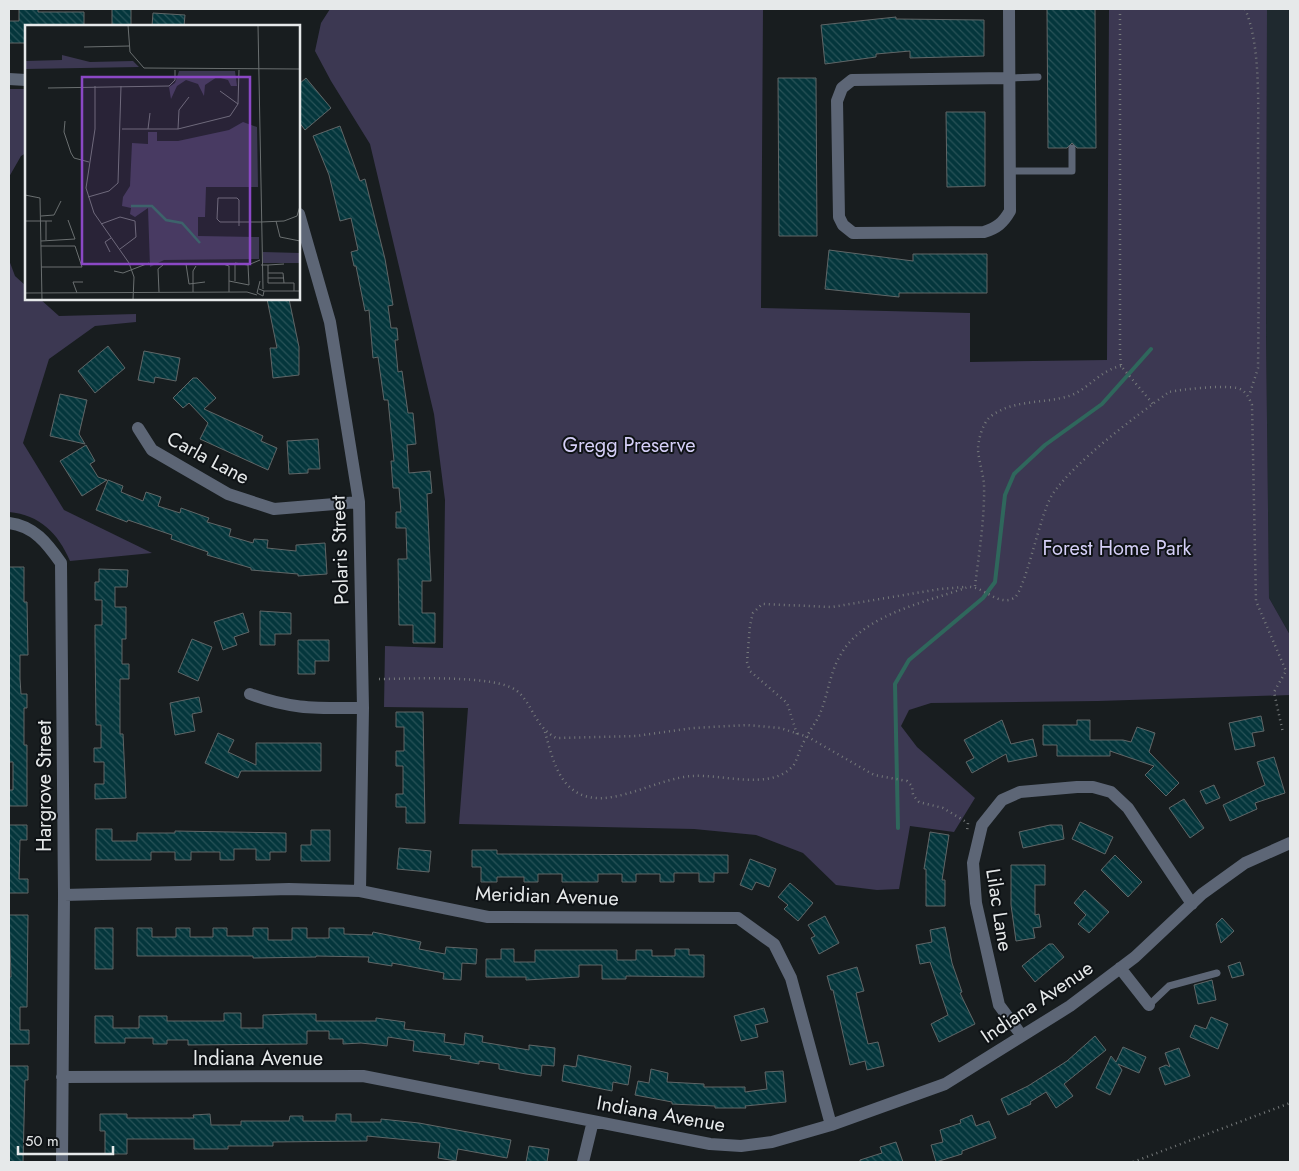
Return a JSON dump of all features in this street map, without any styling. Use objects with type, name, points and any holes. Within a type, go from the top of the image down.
[{"type":"street","points":[[1009,9],[1010,211],[1005,220],[996,229],[984,232],[854,233],[843,225],[839,216],[836,102],[842,88],[852,80],[1009,78]]},
{"type":"street","points":[[9,79],[25,80]]},
{"type":"street","name":"Polaris Street","points":[[300,217],[330,322],[359,502],[362,708],[360,891]]},
{"type":"street","name":"Carla Lane","points":[[138,428],[152,450],[228,494],[274,509],[359,502]]},
{"type":"street","name":"Hargrove Street","points":[[9,523],[18,524],[42,537],[61,563],[64,895],[62,1162]]},
{"type":"street","points":[[250,694],[277,705],[300,708],[362,708]]},
{"type":"street","name":"Lilac Lane","points":[[1022,1036],[999,1005],[976,903],[973,864],[982,825],[1002,800],[1020,792],[1077,787],[1093,787],[1111,792],[1128,808],[1192,904]]},
{"type":"street","name":"Indiana Avenue","points":[[62,1077],[363,1076],[710,1144],[741,1146],[772,1142],[831,1125],[945,1084],[1070,1006],[1120,968],[1192,904],[1245,862],[1290,843]]},
{"type":"street","name":"Meridian Avenue","points":[[64,895],[288,889],[360,891],[488,917],[738,918],[774,944],[791,978],[831,1125]]},
{"type":"street","points":[[1120,968],[1149,1005]]},
{"type":"street","points":[[583,1162],[593,1121]]},
{"type":"lane","points":[[1009,78],[1038,77]]},
{"type":"lane","points":[[1009,171],[1072,171],[1072,148]]},
{"type":"lane","points":[[1149,1005],[1169,986],[1217,973]]},
{"type":"path","points":[[1120,9],[1121,366],[1153,404]]},
{"type":"path","points":[[1245,9],[1251,23],[1254,50],[1258,148],[1258,368],[1248,396]]},
{"type":"path","points":[[976,586],[984,484],[978,450],[982,430],[988,419],[1007,408],[1026,403],[1054,401],[1072,395],[1101,375],[1121,366]]},
{"type":"path","points":[[797,734],[787,703],[750,671],[747,662],[750,625],[753,613],[762,604],[832,607],[940,589],[976,586],[1003,601],[1013,599],[1020,593],[1033,544],[1052,496],[1078,466],[1169,392],[1184,389],[1238,388],[1248,396],[1252,405],[1256,601],[1286,671],[1274,692],[1283,733]]},
{"type":"path","points":[[379,679],[456,679],[508,685],[519,692],[545,732],[554,766],[563,780],[576,791],[588,797],[604,798],[668,779],[691,776],[716,775],[757,781],[774,778],[792,768],[821,711],[840,655],[851,640],[865,627],[890,615],[968,587]]},
{"type":"path","points":[[545,732],[556,738],[636,736],[693,728],[747,725],[780,728],[808,737],[874,775],[907,781],[912,786],[913,795],[919,802],[943,808],[968,823],[966,832]]},
{"type":"path","points":[[1133,1162],[1290,1103]]},
{"type":"shaded area","points":[[1267,9],[1290,9],[1290,635],[1269,598],[1266,334]]},
{"type":"green space","points":[[330,9],[763,9],[761,308],[970,313],[970,362],[1107,360],[1109,9],[1267,9],[1266,334],[1269,598],[1290,635],[1290,695],[1098,701],[931,703],[909,710],[901,726],[917,747],[975,798],[954,832],[910,826],[899,889],[877,890],[836,885],[803,853],[756,835],[694,829],[459,824],[468,708],[384,707],[385,646],[443,648],[445,500],[434,414],[370,144],[315,51],[321,23]]},
{"type":"green space","points":[[9,89],[25,89],[25,154],[21,156],[9,177]]},
{"type":"green space","points":[[9,260],[15,276],[25,285],[25,300],[41,300],[59,316],[136,314],[136,322],[95,326],[49,359],[23,443],[64,510],[152,553],[70,561],[60,542],[47,527],[30,517],[9,512]]},
{"type":"building","points":[[19,9],[38,9],[38,12],[84,12],[84,25],[25,25],[25,43],[9,43],[9,21],[19,21]]},
{"type":"building","points":[[112,9],[131,9],[131,25],[112,25]]},
{"type":"building","points":[[1047,9],[1095,9],[1096,148],[1077,148],[1072,143],[1067,148],[1048,148]]},
{"type":"building","points":[[153,13],[185,15],[184,25],[152,25]]},
{"type":"building","points":[[896,17],[896,19],[984,20],[984,56],[910,58],[910,51],[876,54],[876,57],[825,64],[821,25]]},
{"type":"building","points":[[306,78],[331,108],[305,130],[300,123],[300,83]]},
{"type":"building","points":[[778,78],[816,78],[817,236],[779,236]]},
{"type":"building","points":[[946,112],[985,112],[985,186],[947,187]]},
{"type":"building","points":[[340,126],[360,181],[365,179],[385,259],[393,305],[388,306],[391,328],[397,328],[398,340],[395,340],[398,372],[402,371],[408,413],[413,413],[416,444],[407,445],[409,473],[430,471],[432,493],[427,494],[431,581],[422,581],[422,613],[435,613],[435,643],[413,643],[413,625],[399,625],[398,559],[407,559],[406,528],[396,528],[396,512],[401,512],[399,488],[393,488],[391,461],[394,461],[388,400],[384,400],[378,357],[373,358],[369,310],[365,311],[356,266],[354,266],[351,252],[358,250],[351,218],[340,221],[329,175],[313,136]]},
{"type":"building","points":[[829,250],[913,261],[913,254],[987,254],[987,293],[899,293],[899,297],[825,289]]},
{"type":"building","points":[[267,300],[289,300],[299,347],[299,375],[273,378],[270,348],[277,348]]},
{"type":"building","points":[[108,346],[125,368],[95,393],[78,371]]},
{"type":"building","points":[[144,351],[180,358],[176,381],[155,377],[154,383],[138,380]]},
{"type":"building","points":[[193,378],[197,378],[216,398],[204,409],[263,436],[261,441],[277,448],[268,470],[200,439],[208,423],[189,403],[183,408],[173,398]]},
{"type":"building","points":[[60,394],[87,400],[79,434],[85,444],[50,436]]},
{"type":"building","points":[[318,439],[320,469],[308,469],[308,473],[289,474],[287,441]]},
{"type":"building","points":[[86,445],[95,461],[90,464],[98,477],[107,480],[82,496],[60,461]]},
{"type":"building","points":[[108,480],[123,486],[121,492],[143,501],[146,492],[161,497],[158,506],[180,513],[181,508],[209,518],[207,522],[231,529],[229,536],[253,543],[254,539],[268,540],[267,548],[296,551],[296,545],[325,543],[327,574],[298,576],[298,574],[251,570],[251,568],[207,555],[208,552],[171,539],[172,535],[128,520],[127,522],[96,510]]},
{"type":"building","points":[[9,567],[24,567],[24,602],[27,602],[28,655],[20,655],[20,679],[21,694],[27,694],[27,708],[24,708],[24,745],[27,745],[27,806],[9,806],[9,790],[13,790],[13,762],[9,762]]},
{"type":"building","points":[[99,569],[128,570],[127,587],[115,587],[115,607],[126,607],[126,639],[122,639],[122,664],[129,664],[129,679],[120,679],[120,734],[123,734],[126,798],[95,799],[95,784],[104,784],[104,762],[94,762],[94,748],[101,748],[101,725],[96,725],[95,639],[95,625],[102,625],[102,600],[95,600],[95,582],[99,582]]},
{"type":"building","points":[[260,611],[291,613],[291,634],[275,634],[275,645],[260,645]]},
{"type":"building","points":[[243,613],[249,632],[234,637],[237,645],[223,650],[214,622]]},
{"type":"building","points":[[192,639],[212,647],[198,681],[178,672]]},
{"type":"building","points":[[298,640],[329,640],[329,661],[315,661],[315,674],[298,674]]},
{"type":"building","points":[[199,697],[202,712],[192,714],[195,731],[175,735],[170,703]]},
{"type":"building","points":[[396,712],[423,712],[425,823],[406,823],[406,807],[396,807],[396,794],[403,794],[403,766],[396,766],[396,751],[404,751],[404,727],[396,727]]},
{"type":"building","points":[[1261,716],[1264,731],[1252,733],[1255,746],[1235,750],[1229,723]]},
{"type":"building","points":[[1002,720],[1011,744],[1033,739],[1037,756],[1008,762],[1006,754],[972,773],[966,762],[974,758],[964,740]]},
{"type":"building","points":[[1077,720],[1090,720],[1090,740],[1123,740],[1131,742],[1137,727],[1155,733],[1149,752],[1179,783],[1166,796],[1145,775],[1154,766],[1110,751],[1110,756],[1057,756],[1057,745],[1043,745],[1043,725],[1077,725]]},
{"type":"building","points":[[218,733],[234,740],[228,752],[256,765],[256,743],[321,743],[321,771],[241,771],[238,778],[205,763]]},
{"type":"building","points":[[1274,757],[1285,793],[1255,803],[1257,809],[1230,821],[1223,805],[1265,785],[1257,762]]},
{"type":"building","points":[[1214,785],[1220,798],[1206,804],[1200,791]]},
{"type":"building","points":[[1184,799],[1204,828],[1190,838],[1169,808]]},
{"type":"building","points":[[1080,822],[1113,837],[1105,854],[1072,839]]},
{"type":"building","points":[[9,825],[27,825],[27,840],[20,840],[19,879],[28,879],[28,893],[9,893]]},
{"type":"building","points":[[1050,825],[1062,825],[1064,839],[1023,848],[1019,832]]},
{"type":"building","points":[[96,829],[112,829],[112,841],[137,841],[137,833],[175,833],[175,831],[286,833],[286,852],[270,852],[270,860],[256,860],[256,849],[234,849],[234,860],[220,860],[220,852],[191,852],[191,860],[175,860],[175,852],[151,852],[151,860],[96,860]]},
{"type":"building","points":[[311,830],[330,830],[330,861],[301,861],[301,845],[311,845]]},
{"type":"building","points":[[930,832],[949,835],[942,880],[945,880],[945,906],[926,906],[926,869],[924,869]]},
{"type":"building","points":[[399,848],[431,851],[429,872],[397,869]]},
{"type":"building","points":[[472,850],[497,850],[497,854],[728,855],[728,873],[714,873],[714,882],[699,882],[699,873],[674,873],[674,882],[660,882],[660,874],[636,874],[636,882],[622,882],[622,874],[598,874],[598,882],[562,882],[562,874],[538,874],[538,882],[524,882],[524,877],[497,877],[497,882],[481,882],[481,867],[472,867]]},
{"type":"building","points":[[1115,855],[1142,882],[1128,897],[1101,870]]},
{"type":"building","points":[[750,859],[776,869],[769,887],[756,882],[752,890],[740,885]]},
{"type":"building","points":[[1011,865],[1045,865],[1045,885],[1035,885],[1035,915],[1039,914],[1041,927],[1033,928],[1035,938],[1016,941],[1011,905]]},
{"type":"building","points":[[790,883],[813,903],[798,921],[784,909],[788,905],[778,897]]},
{"type":"building","points":[[1085,890],[1109,912],[1089,933],[1078,924],[1086,915],[1074,903]]},
{"type":"building","points":[[9,915],[28,915],[27,1007],[20,1007],[20,1030],[29,1030],[29,1044],[9,1044],[9,977],[11,977]]},
{"type":"building","points":[[825,916],[839,943],[819,954],[811,938],[815,936],[808,925]]},
{"type":"building","points":[[1222,918],[1234,931],[1221,943],[1216,924]]},
{"type":"building","points":[[945,927],[952,963],[962,992],[960,993],[975,1024],[939,1042],[931,1024],[948,1015],[930,962],[920,964],[916,945],[932,942],[930,930]]},
{"type":"building","points":[[95,928],[113,928],[113,969],[95,969]]},
{"type":"building","points":[[137,928],[152,928],[152,937],[176,937],[176,928],[190,928],[190,937],[213,937],[213,928],[227,928],[227,936],[253,936],[253,928],[268,928],[268,940],[292,940],[292,928],[307,928],[307,938],[329,938],[329,928],[344,928],[344,934],[372,935],[373,932],[421,942],[419,949],[445,954],[446,947],[477,949],[476,964],[462,963],[461,980],[443,979],[444,973],[392,963],[392,966],[368,962],[369,957],[137,956]]},
{"type":"building","points":[[1049,944],[1053,944],[1064,957],[1035,982],[1022,966]]},
{"type":"building","points":[[501,949],[514,949],[514,962],[535,962],[535,950],[617,950],[617,960],[636,960],[636,950],[652,950],[652,956],[675,956],[675,949],[689,949],[689,955],[704,955],[704,977],[626,976],[626,979],[602,979],[602,965],[579,965],[579,977],[526,980],[526,977],[486,977],[486,959],[501,959]]},
{"type":"building","points":[[1240,962],[1244,975],[1232,978],[1228,966]]},
{"type":"building","points":[[857,967],[864,991],[856,993],[868,1044],[878,1042],[884,1066],[867,1070],[865,1061],[850,1065],[833,990],[831,990],[827,976]]},
{"type":"building","points":[[1212,980],[1216,1000],[1198,1004],[1194,985]]},
{"type":"building","points":[[764,1008],[768,1022],[755,1025],[758,1037],[741,1041],[734,1016]]},
{"type":"building","points":[[224,1013],[241,1013],[241,1028],[263,1028],[263,1015],[316,1014],[316,1021],[376,1021],[376,1018],[405,1022],[404,1029],[445,1034],[444,1042],[464,1045],[465,1033],[483,1036],[482,1042],[529,1050],[529,1045],[555,1048],[554,1066],[542,1065],[541,1076],[526,1074],[499,1069],[499,1064],[479,1061],[479,1064],[450,1059],[451,1056],[413,1051],[414,1041],[388,1037],[387,1046],[361,1043],[343,1044],[343,1039],[329,1039],[329,1031],[307,1031],[307,1044],[188,1045],[188,1040],[167,1040],[167,1044],[153,1044],[153,1038],[125,1038],[125,1043],[95,1043],[95,1016],[113,1016],[113,1028],[139,1028],[139,1016],[167,1016],[167,1021],[224,1021]]},
{"type":"building","points":[[1211,1017],[1228,1024],[1218,1049],[1190,1037],[1195,1025],[1206,1029]]},
{"type":"building","points":[[1095,1036],[1106,1050],[1064,1084],[1073,1096],[1056,1108],[1046,1092],[1030,1102],[1031,1104],[1008,1115],[1001,1099],[1028,1086],[1067,1061]]},
{"type":"building","points":[[1123,1047],[1146,1057],[1139,1073],[1118,1064],[1122,1070],[1110,1095],[1096,1088],[1111,1056],[1116,1062]]},
{"type":"building","points":[[1179,1048],[1190,1076],[1165,1085],[1159,1068],[1166,1065],[1170,1067],[1165,1053]]},
{"type":"building","points":[[578,1055],[631,1066],[628,1085],[613,1082],[612,1091],[562,1081],[564,1065],[576,1067]]},
{"type":"building","points":[[9,1066],[28,1066],[28,1080],[25,1080],[23,1162],[9,1162]]},
{"type":"building","points":[[651,1069],[668,1073],[667,1082],[704,1084],[704,1087],[745,1087],[745,1092],[767,1089],[765,1072],[783,1071],[786,1102],[745,1106],[746,1108],[715,1108],[715,1106],[672,1104],[672,1102],[635,1095],[638,1081],[649,1083]]},
{"type":"building","points":[[100,1114],[127,1114],[127,1118],[194,1118],[193,1115],[210,1114],[211,1125],[241,1125],[241,1121],[289,1121],[290,1116],[303,1116],[303,1121],[336,1121],[336,1114],[351,1114],[351,1122],[381,1122],[381,1119],[419,1123],[511,1140],[507,1158],[458,1149],[456,1161],[438,1158],[440,1143],[367,1136],[367,1141],[273,1142],[273,1146],[228,1146],[228,1149],[194,1149],[194,1139],[127,1139],[127,1154],[105,1154],[105,1131],[100,1131]]},
{"type":"building","points":[[972,1115],[976,1126],[989,1121],[996,1138],[962,1151],[962,1154],[936,1162],[931,1145],[943,1142],[940,1130],[961,1123],[960,1120]]},
{"type":"building","points":[[896,1142],[903,1162],[860,1162],[860,1160],[882,1153],[880,1147]]},
{"type":"building","points":[[529,1146],[549,1149],[547,1162],[526,1162]]},
{"type":"waterway","points":[[898,828],[895,684],[909,660],[983,598],[995,582],[1005,495],[1014,474],[1045,445],[1102,404],[1151,349]]},
{"type":"park label","name":"Gregg Preserve","points":[[629,445]]},
{"type":"park label","name":"Forest Home Park","points":[[1117,548]]}]
